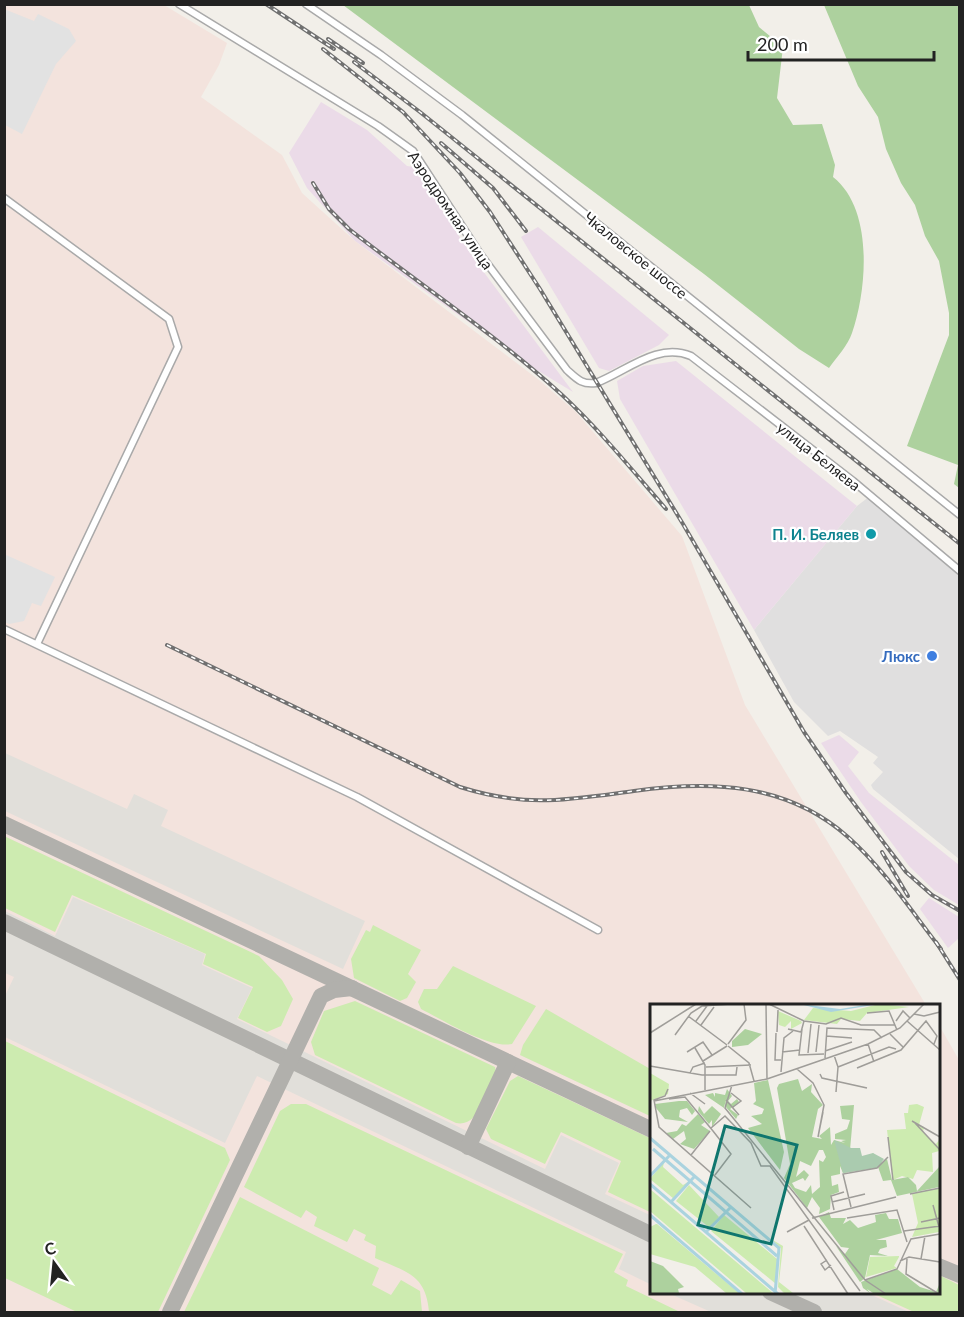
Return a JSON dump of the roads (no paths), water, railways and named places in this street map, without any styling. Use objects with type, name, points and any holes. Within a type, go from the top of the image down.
[{"type":"street","name":"Аэродромная улица","points":[[179,4],[405,144],[418,157],[480,254],[567,370],[584,383],[601,381],[648,358],[672,351]]},
{"type":"street","name":"Чкаловское шоссе","points":[[306,4],[381,55],[462,116],[960,515]]},
{"type":"street","points":[[4,198],[169,319],[178,346],[37,644]]},
{"type":"street","name":"улица Беляева","points":[[672,351],[691,356],[853,481],[960,571]]},
{"type":"street","points":[[4,629],[357,797],[598,930]]},
{"type":"railway","points":[[266,4],[334,49]]},
{"type":"railway","points":[[328,39],[363,63]]},
{"type":"railway","points":[[323,49],[403,112],[460,173],[490,212],[540,289],[683,524],[804,732],[846,793],[906,872],[932,895],[960,911]]},
{"type":"railway","points":[[354,62],[420,112],[960,544]]},
{"type":"railway","points":[[441,143],[493,188],[526,231]]},
{"type":"railway","points":[[313,183],[329,209],[349,229],[483,330],[561,394],[602,435],[666,509]]},
{"type":"railway","points":[[167,645],[460,787],[484,794],[506,798],[547,800],[663,788],[719,786],[774,796],[800,805],[824,819],[861,849],[886,877],[941,949]]},
{"type":"railway","points":[[882,852],[908,896]]},
{"type":"railway","points":[[936,942],[960,980]]},
{"type":"place","name":"П. И. Беляев","points":[[871,534]]},
{"type":"place","name":"Люкс","points":[[932,656]]}]
